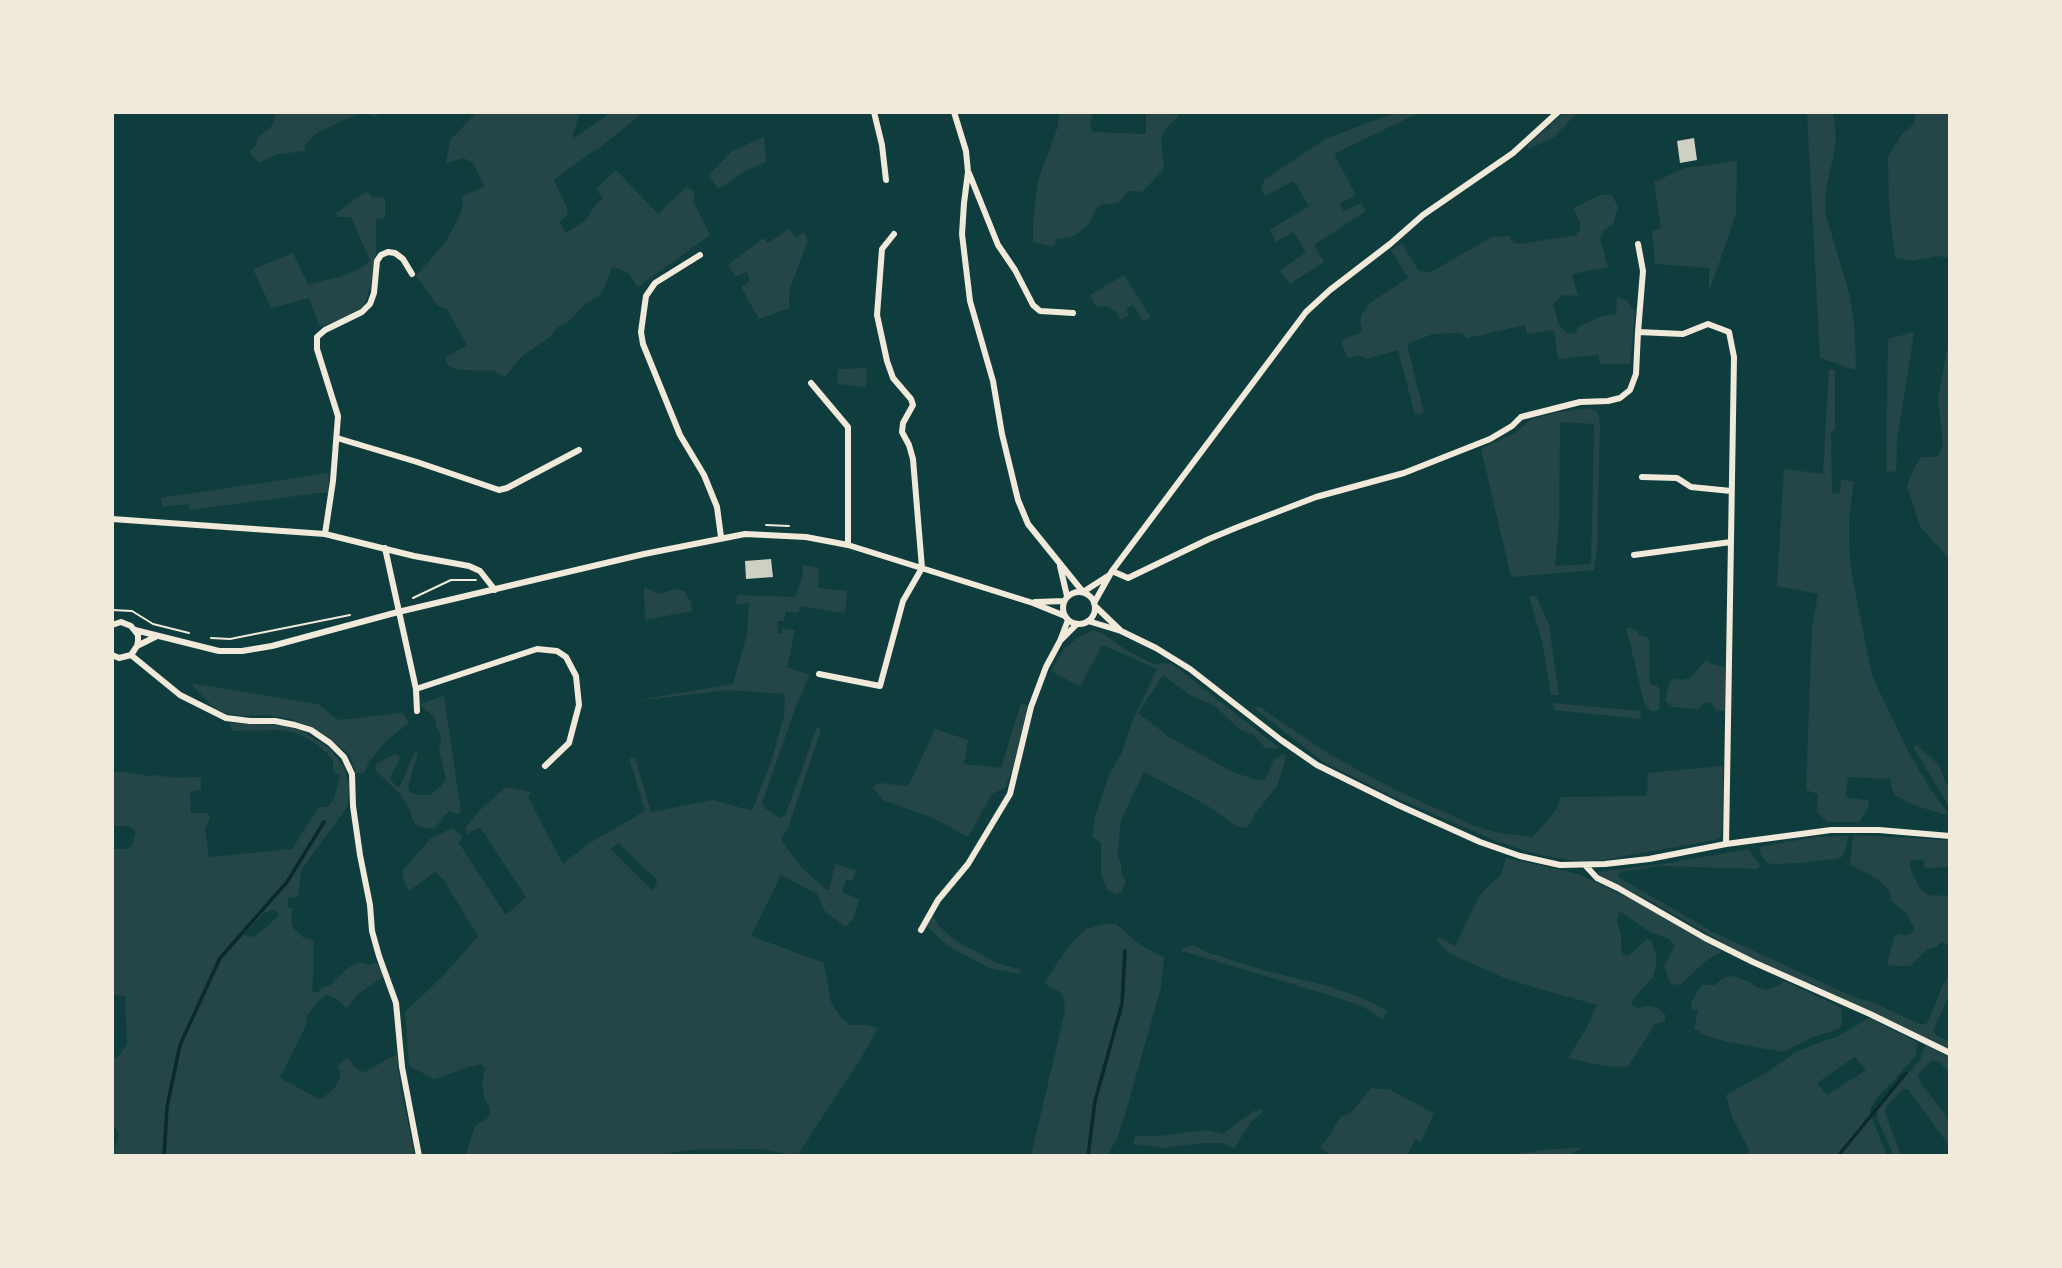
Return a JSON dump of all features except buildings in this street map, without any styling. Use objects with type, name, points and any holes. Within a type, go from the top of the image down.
[{"type":"street","points":[[874,112],[882,145],[886,180]]},
{"type":"street","points":[[954,112],[968,172],[998,245],[1033,305],[1040,311],[1073,313]]},
{"type":"street","points":[[1060,641],[1077,624],[1088,621],[1094,615],[1095,605],[1110,574],[1306,312],[1329,290],[1423,215],[1513,153],[1558,112]]},
{"type":"street","points":[[968,172],[962,234],[970,301],[993,381],[1018,500],[1028,524],[1060,566],[1121,631]]},
{"type":"street","points":[[819,674],[880,686],[903,601],[922,568],[913,459],[902,432],[903,423],[913,405],[893,378],[877,315],[882,249],[894,234]]},
{"type":"street","points":[[1033,603],[1066,598],[1074,592],[1083,592],[1110,574],[1128,578],[1228,531],[1316,497],[1404,473],[1490,439],[1512,426],[1521,417],[1580,402],[1620,398],[1630,390],[1636,374],[1643,271],[1638,244]]},
{"type":"street","points":[[325,534],[333,481],[338,416],[317,349],[317,337],[325,330],[362,312],[370,304],[374,293],[377,261],[381,255],[395,253],[403,259],[412,274]]},
{"type":"street","points":[[700,255],[656,283],[646,296],[641,332],[643,344],[680,435],[704,475],[717,507],[721,537]]},
{"type":"street","points":[[1638,332],[1683,334],[1708,324],[1729,332],[1734,357],[1726,844]]},
{"type":"street","points":[[811,383],[848,427],[848,545]]},
{"type":"street","points":[[337,438],[499,490],[579,450]]},
{"type":"street","points":[[1643,477],[1678,478],[1691,487],[1731,491]]},
{"type":"street","points":[[112,519],[325,534],[469,566],[480,571],[495,590]]},
{"type":"street","points":[[112,625],[121,622],[135,630],[219,651],[242,651],[292,642],[397,608],[495,590],[721,537],[745,534],[806,537],[848,545],[1033,603],[1077,624]]},
{"type":"street","points":[[1634,555],[1731,542]]},
{"type":"street","points":[[385,548],[416,689],[417,711]]},
{"type":"street","points":[[921,930],[938,900],[968,864],[1010,794],[1031,707],[1046,667],[1060,641],[1066,618],[1062,608],[1066,598],[1060,566]]},
{"type":"street","points":[[1088,621],[1121,631],[1190,669],[1317,765],[1480,842],[1520,856],[1560,865],[1585,865],[1648,859],[1726,844],[1831,830],[1879,830],[1950,836]]},
{"type":"street","points":[[112,655],[119,658],[131,655],[137,646],[138,635],[135,630]]},
{"type":"street","points":[[137,646],[157,636]]},
{"type":"street","points":[[416,689],[537,649],[557,651],[566,657],[576,676],[579,705],[569,743],[545,766]]},
{"type":"street","points":[[131,655],[180,695],[226,718],[275,721],[311,730],[344,757],[352,774],[353,806],[372,931],[396,1003],[402,1067],[419,1156]]},
{"type":"street","points":[[1585,865],[1597,878],[1705,938],[1950,1053]]},
{"type":"path","points":[[756,525],[790,526]]},
{"type":"path","points":[[397,608],[451,580],[488,580]]},
{"type":"path","points":[[112,610],[132,611],[153,624],[194,635]]},
{"type":"path","points":[[206,638],[230,639],[357,613]]},
{"type":"shaded area","points":[[273,112],[384,112],[374,117],[366,113],[355,115],[317,133],[305,145],[305,151],[278,154],[258,163],[249,151],[255,147],[258,137],[272,126],[275,118]]},
{"type":"shaded area","points":[[477,112],[580,112],[573,135],[575,138],[611,112],[644,112],[554,180],[568,214],[559,222],[566,233],[586,220],[596,204],[603,199],[596,189],[616,170],[658,214],[686,187],[692,190],[695,195],[693,201],[710,235],[638,287],[627,272],[612,267],[599,296],[585,304],[550,337],[521,357],[505,377],[493,371],[459,370],[449,366],[445,358],[467,345],[447,309],[438,306],[416,276],[446,241],[459,217],[463,205],[462,196],[485,186],[472,162],[463,158],[446,163],[450,140]]},
{"type":"shaded area","points":[[1060,112],[1097,112],[1090,122],[1092,132],[1146,134],[1146,112],[1179,112],[1161,137],[1164,169],[1142,192],[1129,191],[1118,203],[1102,204],[1095,210],[1089,225],[1074,236],[1055,239],[1053,247],[1033,242],[1033,221],[1038,180],[1057,129]]},
{"type":"shaded area","points":[[1398,112],[1427,112],[1408,118],[1334,154],[1356,195],[1339,204],[1344,211],[1361,203],[1366,211],[1314,245],[1324,262],[1290,284],[1280,271],[1306,252],[1293,232],[1276,242],[1270,230],[1309,206],[1294,181],[1265,196],[1261,187],[1265,179],[1327,138]]},
{"type":"shaded area","points":[[1564,112],[1578,112],[1554,137],[1529,149],[1527,146]]},
{"type":"shaded area","points":[[1807,112],[1833,112],[1836,138],[1826,189],[1825,212],[1849,293],[1854,323],[1855,370],[1820,358]]},
{"type":"shaded area","points":[[1916,112],[1950,112],[1950,258],[1937,256],[1912,261],[1895,258],[1889,205],[1888,156],[1902,134],[1914,124]]},
{"type":"shaded area","points":[[764,137],[766,162],[745,171],[719,189],[708,176],[732,151]]},
{"type":"shaded area","points":[[1737,161],[1736,214],[1709,292],[1709,268],[1655,264],[1652,231],[1661,228],[1654,182],[1685,168]]},
{"type":"shaded area","points":[[367,191],[372,197],[385,198],[385,218],[376,219],[376,252],[365,303],[357,312],[320,327],[309,298],[271,308],[253,269],[293,253],[308,284],[356,271],[370,261],[351,217],[338,217],[336,213]]},
{"type":"shaded area","points":[[1601,195],[1612,195],[1618,207],[1613,224],[1604,231],[1600,239],[1608,267],[1572,274],[1578,296],[1563,295],[1553,304],[1559,325],[1568,334],[1575,333],[1579,326],[1600,317],[1616,314],[1617,297],[1626,300],[1635,312],[1630,364],[1600,364],[1598,355],[1558,359],[1554,330],[1527,334],[1525,325],[1467,338],[1461,333],[1433,334],[1407,344],[1424,413],[1415,415],[1398,350],[1367,359],[1358,355],[1348,358],[1341,342],[1360,333],[1362,314],[1370,303],[1408,278],[1391,250],[1402,244],[1419,271],[1431,272],[1492,237],[1509,236],[1514,243],[1519,244],[1576,235],[1580,222],[1573,208]]},
{"type":"shaded area","points":[[789,229],[796,237],[804,232],[808,240],[789,291],[789,308],[759,319],[741,287],[750,281],[747,272],[735,276],[728,265],[763,238],[768,243]]},
{"type":"shaded area","points":[[1124,275],[1151,318],[1143,321],[1133,305],[1126,308],[1129,315],[1121,320],[1116,312],[1106,306],[1096,307],[1090,295]]},
{"type":"shaded area","points":[[1914,332],[1897,441],[1896,472],[1886,471],[1888,339]]},
{"type":"shaded area","points":[[1950,342],[1950,560],[1920,526],[1907,486],[1921,457],[1938,457],[1943,444],[1938,399]]},
{"type":"shaded area","points":[[867,368],[866,387],[837,384],[838,369]]},
{"type":"shaded area","points":[[1829,369],[1835,371],[1835,431],[1831,431],[1832,493],[1840,494],[1841,479],[1854,482],[1849,517],[1849,544],[1852,575],[1872,676],[1909,753],[1950,816],[1913,805],[1895,795],[1891,779],[1848,777],[1846,797],[1869,801],[1868,808],[1859,822],[1827,822],[1817,812],[1818,794],[1806,790],[1812,629],[1818,594],[1777,586],[1784,469],[1823,474]]},
{"type":"shaded area","points":[[1589,408],[1599,416],[1597,549],[1594,570],[1511,577],[1481,449],[1515,433],[1532,419]],"holes":[[[1560,422],[1594,424],[1591,564],[1555,566],[1559,523]]]},
{"type":"shaded area","points":[[329,473],[328,493],[190,510],[188,504],[163,507],[160,498]]},
{"type":"shaded area","points":[[803,565],[819,568],[818,588],[847,591],[846,606],[844,613],[801,606],[798,613],[786,611],[784,621],[778,621],[777,633],[781,634],[783,628],[795,630],[787,667],[810,675],[796,706],[762,803],[780,818],[785,816],[817,727],[821,730],[788,828],[781,839],[799,865],[825,889],[829,890],[835,864],[856,870],[853,880],[846,880],[842,892],[859,899],[853,920],[845,927],[824,910],[817,894],[781,875],[751,936],[824,963],[831,1002],[842,1019],[851,1025],[878,1028],[861,1058],[797,1156],[761,1149],[687,1150],[655,1156],[465,1156],[475,1126],[488,1118],[490,1113],[482,1082],[485,1068],[481,1064],[434,1079],[409,1066],[405,1012],[443,976],[478,936],[443,879],[435,872],[409,891],[403,878],[403,870],[430,839],[452,828],[463,837],[459,843],[506,915],[526,897],[480,827],[467,834],[465,828],[479,811],[506,787],[531,792],[528,797],[563,864],[588,844],[645,811],[629,758],[635,757],[651,812],[713,800],[752,811],[772,759],[784,716],[785,694],[728,690],[628,702],[733,684],[747,634],[749,603],[736,604],[737,595],[795,597],[803,575]],"holes":[[[618,843],[656,879],[657,885],[652,890],[611,849]]]},
{"type":"shaded area","points":[[644,587],[659,594],[675,589],[684,591],[691,602],[692,611],[645,620]]},
{"type":"shaded area","points":[[1529,596],[1536,596],[1549,625],[1559,695],[1551,695],[1542,642]]},
{"type":"shaded area","points":[[1626,627],[1638,630],[1639,635],[1649,638],[1650,684],[1657,686],[1660,691],[1659,710],[1652,711],[1645,706]]},
{"type":"shaded area","points":[[1093,630],[1153,664],[1171,663],[1278,747],[1265,748],[1254,735],[1240,730],[1215,706],[1190,695],[1163,675],[1138,713],[1169,737],[1235,773],[1262,781],[1266,779],[1273,761],[1285,754],[1277,786],[1247,828],[1236,826],[1205,804],[1144,772],[1121,820],[1117,856],[1126,881],[1121,893],[1116,895],[1107,889],[1101,874],[1101,843],[1092,836],[1095,817],[1109,775],[1122,752],[1132,722],[1157,669],[1102,645],[1080,687],[1051,671],[1064,649]]},
{"type":"shaded area","points":[[1706,660],[1725,667],[1725,711],[1717,711],[1710,702],[1704,703],[1698,709],[1673,707],[1665,701],[1669,683],[1674,678],[1690,678]]},
{"type":"shaded area","points":[[190,683],[318,704],[338,720],[403,713],[409,723],[387,740],[365,771],[356,773],[349,754],[320,731],[291,719],[226,713],[214,708]]},
{"type":"shaded area","points":[[444,696],[461,812],[456,814],[450,811],[435,828],[428,828],[415,825],[400,794],[375,770],[376,764],[395,754],[399,756],[390,778],[400,787],[415,752],[418,753],[408,787],[410,792],[430,795],[441,786],[446,778],[439,750],[441,735],[435,718],[420,704]]},
{"type":"shaded area","points":[[1021,703],[1028,705],[1005,788],[992,794],[968,837],[933,818],[883,800],[872,787],[880,783],[905,786],[910,783],[935,729],[968,740],[964,764],[1001,768]]},
{"type":"shaded area","points":[[1552,703],[1640,711],[1641,719],[1555,710]]},
{"type":"shaded area","points":[[1258,706],[1326,752],[1363,773],[1475,826],[1499,833],[1533,837],[1556,810],[1561,797],[1645,796],[1648,788],[1647,773],[1723,766],[1722,830],[1720,837],[1715,840],[1603,860],[1556,858],[1526,851],[1496,841],[1394,797],[1322,761],[1255,709]]},
{"type":"shaded area","points":[[230,723],[280,725],[300,730],[329,748],[344,767],[349,786],[348,806],[304,866],[298,897],[288,898],[288,907],[293,909],[293,928],[304,938],[313,940],[313,992],[330,985],[348,968],[359,962],[370,965],[377,963],[384,976],[358,994],[347,1008],[337,999],[326,995],[316,1004],[307,1016],[306,1025],[280,1078],[322,1099],[336,1086],[340,1077],[337,1067],[342,1061],[348,1058],[355,1068],[363,1073],[397,1054],[400,1085],[415,1156],[112,1156],[119,1134],[112,1123],[112,1059],[119,1056],[127,1044],[125,996],[112,995],[112,849],[132,846],[136,832],[129,826],[112,826],[112,776],[115,771],[174,778],[201,777],[201,790],[190,792],[191,813],[208,813],[210,818],[205,829],[209,857],[292,849],[319,807],[327,807],[334,799],[340,776],[333,771],[333,760],[314,742],[294,732],[281,730],[232,731]],"holes":[[[273,910],[280,914],[255,936],[248,937],[244,934],[264,913]]]},
{"type":"shaded area","points":[[1917,745],[1939,765],[1946,784],[1950,784],[1950,808],[1913,747]]},
{"type":"shaded area","points":[[1853,835],[1950,840],[1950,867],[1925,868],[1923,859],[1909,861],[1920,889],[1927,895],[1950,896],[1950,945],[1941,942],[1937,947],[1928,949],[1910,966],[1887,964],[1894,937],[1899,933],[1910,934],[1915,929],[1905,912],[1891,900],[1890,891],[1876,878],[1850,865]]},
{"type":"shaded area","points":[[1848,836],[1842,857],[1833,859],[1772,864],[1766,862],[1759,847],[1815,837]]},
{"type":"shaded area","points":[[1748,849],[1761,866],[1757,869],[1661,866],[1620,872],[1618,877],[1713,932],[1856,998],[1872,1002],[1922,1025],[1930,1018],[1943,984],[1950,974],[1950,994],[1933,1030],[1937,1036],[1950,1042],[1950,1051],[1738,951],[1599,875],[1598,872]]},
{"type":"shaded area","points":[[1506,858],[1578,874],[1642,904],[1722,952],[1707,960],[1680,985],[1672,984],[1664,966],[1675,946],[1669,939],[1650,932],[1619,911],[1617,920],[1623,954],[1628,956],[1647,939],[1652,942],[1657,959],[1653,977],[1632,1000],[1632,1005],[1638,1008],[1658,1008],[1665,1014],[1665,1021],[1655,1024],[1628,1067],[1604,1066],[1568,1058],[1597,1005],[1509,980],[1457,957],[1437,941],[1438,937],[1455,946],[1479,897],[1501,875]]},
{"type":"shaded area","points":[[933,916],[940,927],[956,941],[997,963],[1021,970],[1020,974],[989,968],[952,948],[927,926]]},
{"type":"shaded area","points":[[1116,924],[1140,945],[1164,958],[1161,987],[1125,1115],[1107,1156],[1031,1156],[1065,1011],[1061,993],[1044,983],[1070,944],[1086,929]]},
{"type":"shaded area","points":[[1194,945],[1206,952],[1360,997],[1387,1013],[1382,1019],[1365,1008],[1342,999],[1182,951],[1182,948]]},
{"type":"shaded area","points":[[1733,976],[1767,990],[1784,981],[1838,1006],[1842,1010],[1842,1024],[1839,1029],[1811,1038],[1783,1052],[1727,1042],[1699,1033],[1700,1030],[1694,1029],[1698,1010],[1693,1010],[1692,1001],[1702,985],[1715,985],[1725,977]]},
{"type":"shaded area","points":[[1869,1018],[1917,1042],[1916,1055],[1878,1096],[1870,1109],[1887,1156],[1748,1156],[1749,1150],[1732,1117],[1726,1095],[1766,1073],[1796,1052],[1837,1037]],"holes":[[[1855,1057],[1866,1070],[1827,1095],[1817,1083]]]},
{"type":"shaded area","points":[[1925,1045],[1950,1057],[1950,1073],[1938,1061],[1932,1060],[1918,1076],[1950,1121],[1950,1147],[1908,1089],[1903,1089],[1887,1105],[1885,1112],[1901,1156],[1894,1156],[1877,1118],[1878,1107],[1920,1060]]},
{"type":"shaded area","points":[[1371,1088],[1390,1090],[1434,1113],[1421,1142],[1415,1139],[1408,1154],[1411,1156],[1331,1156],[1320,1147],[1342,1116],[1351,1113]]},
{"type":"shaded area","points":[[1263,1109],[1234,1148],[1222,1143],[1164,1148],[1133,1144],[1135,1136],[1207,1130],[1223,1134],[1254,1111]]},
{"type":"shaded area","points":[[1581,1148],[1568,1156],[1501,1156],[1553,1149]]},
{"type":"waterway","points":[[164,1156],[167,1107],[180,1045],[220,958],[287,882],[324,822]]},
{"type":"waterway","points":[[1088,1156],[1095,1101],[1122,1004],[1125,951]]},
{"type":"waterway","points":[[1838,1156],[1906,1073]]}]
